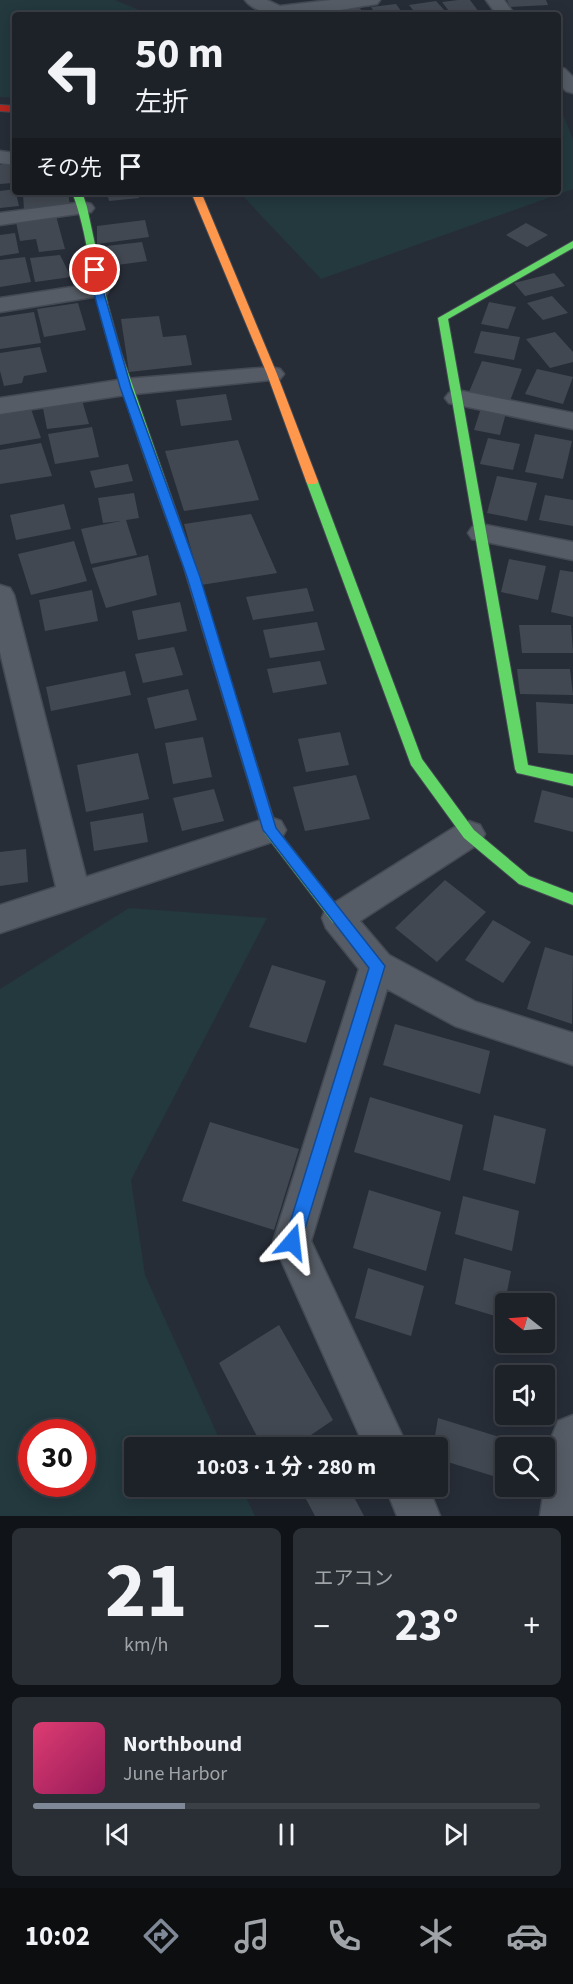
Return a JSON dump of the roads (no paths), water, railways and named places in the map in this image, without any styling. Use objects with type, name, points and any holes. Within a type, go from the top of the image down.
[{"type":"street","points":[[254,0],[279,12]]},
{"type":"street","points":[[288,12],[371,0]]},
{"type":"street","points":[[561,76],[573,87]]},
{"type":"street","points":[[197,195],[272,374],[416,761],[469,834],[524,880],[573,899]]},
{"type":"street","points":[[0,219],[80,200],[98,290],[125,387],[194,577],[270,830],[377,966],[467,1016],[573,1049]]},
{"type":"street","points":[[572,246],[443,318],[522,769],[573,780]]},
{"type":"street","points":[[0,305],[98,290]]},
{"type":"street","points":[[0,406],[125,387],[272,374]]},
{"type":"street","points":[[457,398],[573,422]]},
{"type":"street","points":[[481,533],[573,551]]},
{"type":"street","points":[[0,595],[74,895]]},
{"type":"street","points":[[0,919],[270,830]]},
{"type":"street","points":[[338,918],[469,834]]},
{"type":"street","points":[[377,966],[292,1242],[382,1437]]},
{"type":"street","points":[[561,1516],[573,1436]]},
{"type":"street","points":[[411,1497],[419,1516]]}]
